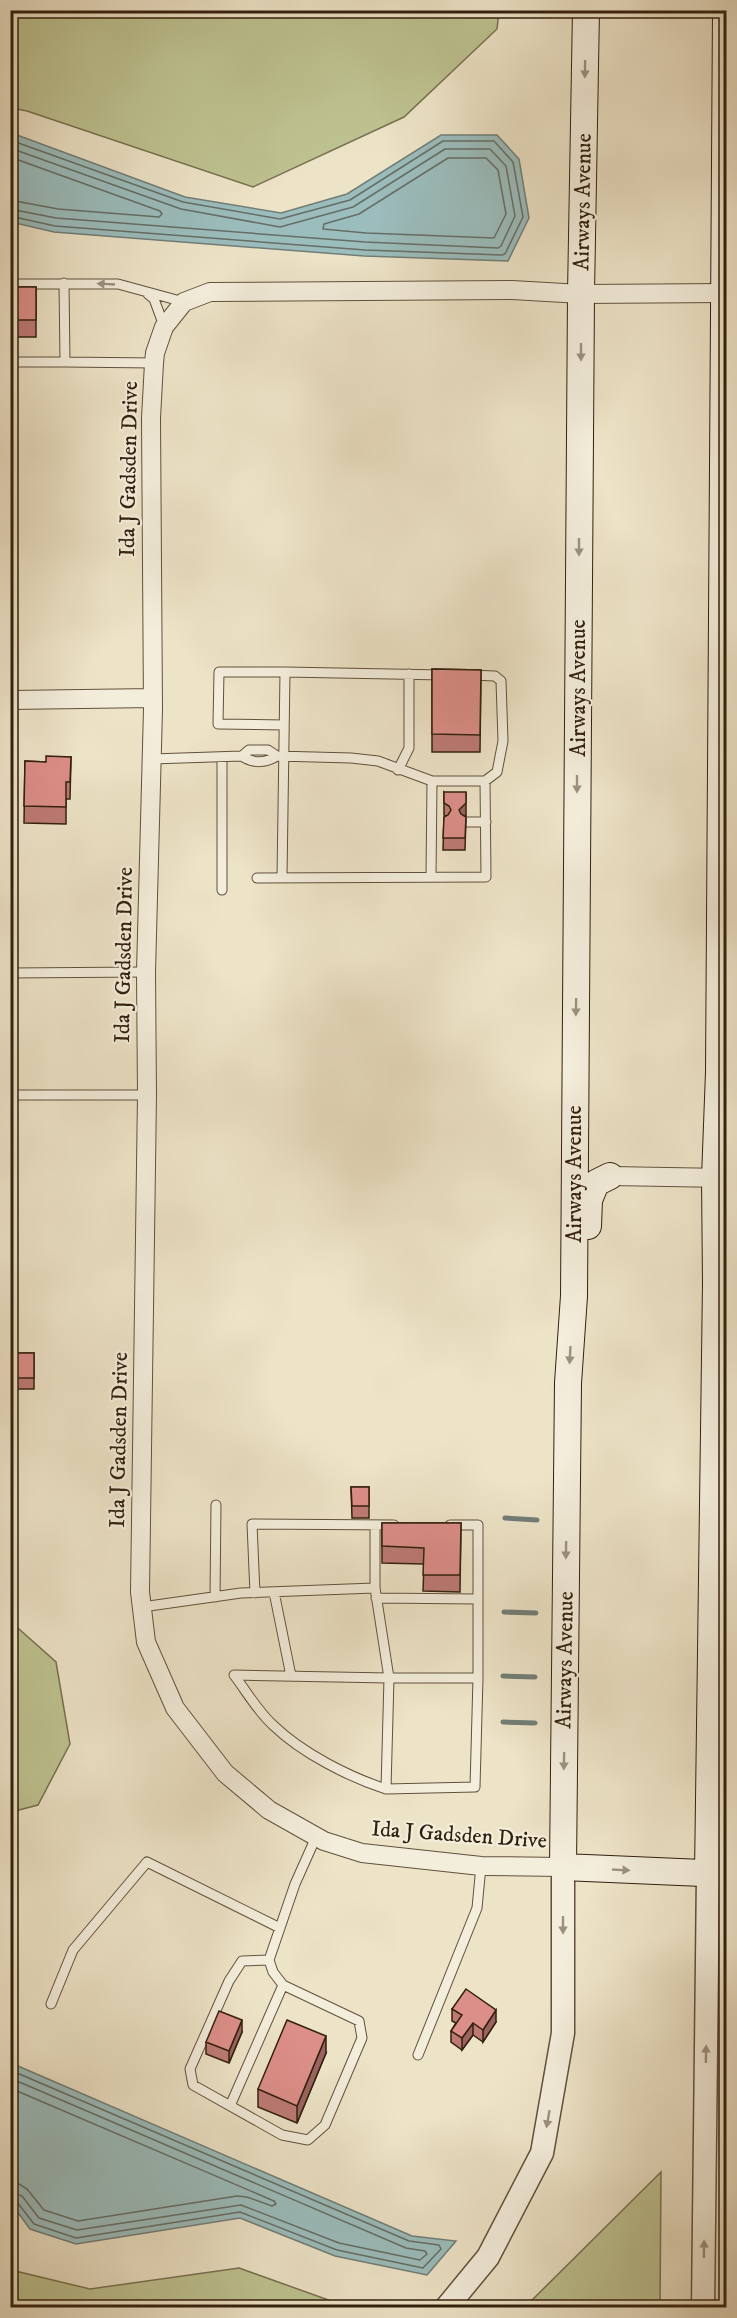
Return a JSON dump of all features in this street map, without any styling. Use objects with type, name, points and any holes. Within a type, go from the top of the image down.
[{"type":"main road","name":"Airways Avenue","points":[[562,1867],[568,1383],[574,1296],[581,294],[586,10]]},
{"type":"main road","points":[[562,1867],[717,1874],[716,1283],[721,1178],[719,1072],[726,10]]},
{"type":"main road","points":[[719,1072],[726,1100]]},
{"type":"main road","points":[[575,1112],[589,1157],[600,1172],[610,1176]]},
{"type":"main road","points":[[574,1296],[588,1254],[589,1200],[596,1183],[610,1176]]},
{"type":"main road","points":[[716,1283],[726,1239]]},
{"type":"street","points":[[184,302],[210,292],[512,290],[581,294],[725,293]]},
{"type":"street","name":"Ida J Gadsden Drive","points":[[184,302],[164,327],[155,353],[151,418],[153,698],[146,972],[147,1095],[140,1592],[146,1642],[175,1708],[225,1773],[269,1810],[316,1837],[362,1853],[481,1866],[562,1867]]},
{"type":"street","points":[[10,700],[153,698]]},
{"type":"street","points":[[610,1176],[721,1178]]},
{"type":"street","name":"Airways Avenue","points":[[446,2307],[488,2257],[542,2153],[563,2033],[562,1867]]},
{"type":"street","points":[[703,2307],[717,1874]]},
{"type":"lane","points":[[64,283],[65,362]]},
{"type":"lane","points":[[10,284],[118,284],[184,302]]},
{"type":"lane","points":[[146,292],[154,299],[164,327]]},
{"type":"lane","points":[[10,362],[154,363]]},
{"type":"lane","points":[[284,725],[218,724],[219,672],[452,675]]},
{"type":"lane","points":[[282,878],[281,756],[285,672]]},
{"type":"lane","points":[[398,770],[409,748],[409,674]]},
{"type":"lane","points":[[152,759],[242,756],[249,750],[268,750],[281,756],[378,761],[432,781],[485,781],[497,772],[502,741],[501,681],[495,675],[463,675]]},
{"type":"lane","points":[[222,757],[222,890]]},
{"type":"lane","points":[[431,877],[432,781]]},
{"type":"lane","points":[[256,878],[486,877],[485,781]]},
{"type":"lane","points":[[431,823],[444,822]]},
{"type":"lane","points":[[466,822],[486,822]]},
{"type":"lane","points":[[10,973],[146,972]]},
{"type":"lane","points":[[10,1095],[147,1095]]},
{"type":"lane","points":[[215,1596],[216,1505]]},
{"type":"lane","points":[[255,1593],[252,1524],[409,1525]]},
{"type":"lane","points":[[375,1525],[375,1593],[389,1678],[386,1789]]},
{"type":"lane","points":[[443,1525],[477,1525],[477,1678],[476,1787],[386,1789],[365,1782],[293,1743],[272,1724],[234,1675],[477,1678]]},
{"type":"lane","points":[[142,1606],[215,1596],[274,1592],[375,1593],[477,1599]]},
{"type":"lane","points":[[274,1592],[291,1676]]},
{"type":"lane","points":[[269,1960],[242,1961],[229,1981],[190,2069],[193,2085],[282,2135],[308,2140],[325,2125],[362,2038],[359,2021],[283,1985],[273,1972],[269,1960],[295,1884],[316,1837]]},
{"type":"lane","points":[[51,2004],[73,1950],[147,1862],[280,1928]]},
{"type":"lane","points":[[418,2055],[477,1908],[481,1866]]},
{"type":"lane","points":[[230,2106],[283,1985]]},
{"type":"green space","points":[[10,11],[499,11],[497,29],[404,117],[253,187],[27,111],[11,108]]},
{"type":"green space","points":[[10,1621],[56,1662],[70,1744],[38,1805],[11,1812]]},
{"type":"green space","points":[[661,2172],[660,2307],[525,2307]]},
{"type":"green space","points":[[239,2268],[348,2307],[11,2307],[11,2270],[90,2289]]},
{"type":"water","points":[[11,135],[17,135],[185,197],[281,213],[347,194],[441,135],[497,135],[519,159],[529,218],[508,261],[364,256],[54,232],[11,222]]},
{"type":"water","points":[[11,2063],[412,2236],[456,2241],[427,2275],[335,2256],[240,2218],[76,2244],[30,2229],[11,2203]]},
{"type":"building","points":[[10,287],[36,287],[36,320],[10,320]]},
{"type":"building","points":[[432,669],[481,670],[480,735],[432,734]]},
{"type":"building","points":[[46,756],[71,757],[70,782],[66,782],[66,807],[24,806],[25,761],[46,762]]},
{"type":"building","points":[[444,792],[466,792],[466,803],[459,810],[466,817],[465,838],[443,838],[444,817],[451,810],[444,803]]},
{"type":"building","points":[[10,1353],[34,1353],[34,1378],[10,1378]]},
{"type":"building","points":[[351,1487],[369,1487],[369,1506],[352,1506]]},
{"type":"building","points":[[382,1523],[461,1523],[460,1575],[423,1575],[424,1548],[382,1546]]},
{"type":"building","points":[[466,1989],[496,2010],[483,2030],[473,2023],[462,2038],[451,2031],[462,2015],[452,2009]]},
{"type":"building","points":[[219,2011],[242,2020],[229,2051],[206,2042]]},
{"type":"building","points":[[287,2020],[326,2036],[297,2106],[258,2089]]},
{"type":"waterway","points":[[505,1518],[537,1520]]},
{"type":"waterway","points":[[504,1612],[536,1613]]},
{"type":"waterway","points":[[503,1676],[535,1677]]},
{"type":"waterway","points":[[503,1722],[535,1723]]}]
